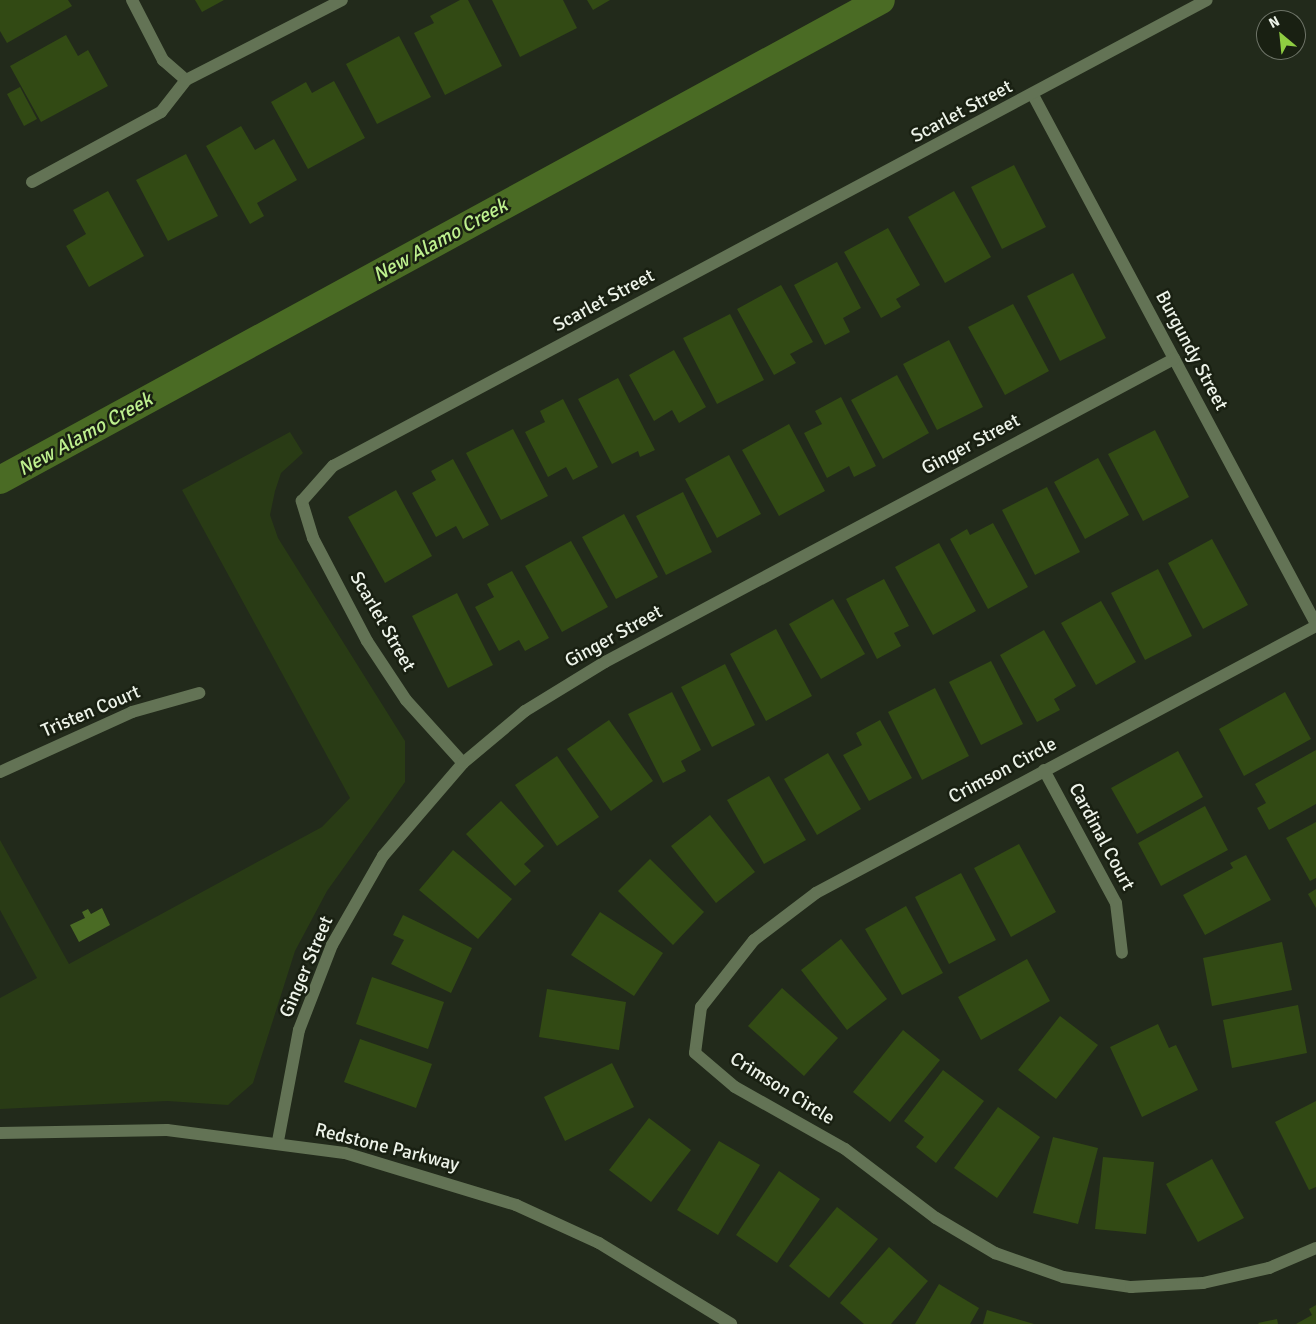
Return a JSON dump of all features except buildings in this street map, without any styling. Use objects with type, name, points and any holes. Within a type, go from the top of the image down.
[{"type":"street","points":[[132,0],[163,60],[186,80]]},
{"type":"street","points":[[32,182],[160,112],[186,80],[342,0]]},
{"type":"street","name":"Scarlet Street","points":[[462,763],[406,700],[367,641],[313,538],[302,501],[333,466],[1033,95],[1207,0]]},
{"type":"street","name":"Burgundy Street","points":[[1033,95],[1316,625]]},
{"type":"street","name":"Ginger Street","points":[[278,1141],[299,1030],[332,945],[383,856],[462,763],[525,711],[604,662],[1174,359]]},
{"type":"street","name":"Crimson Circle","points":[[1316,625],[816,893],[754,940],[701,1008],[695,1053],[734,1087],[845,1149],[936,1218],[995,1254],[1063,1277],[1131,1287],[1203,1283],[1269,1268],[1316,1248]]},
{"type":"street","name":"Tristen Court","points":[[0,772],[132,712],[199,693]]},
{"type":"street","name":"Cardinal Court","points":[[1044,770],[1116,903],[1122,953]]},
{"type":"street","name":"Redstone Parkway","points":[[0,1133],[167,1130],[278,1141],[354,1156],[516,1205],[599,1243],[732,1324]]},
{"type":"shaded area","points":[[290,432],[303,453],[281,473],[270,515],[278,538],[405,741],[405,782],[327,891],[295,951],[253,1083],[228,1105],[167,1101],[0,1109],[0,998],[37,978],[0,910],[0,840],[69,964],[322,827],[350,798],[182,490]]},
{"type":"shaded area","points":[[102,908],[110,925],[79,942],[70,925],[85,918],[82,912],[88,909],[91,914]]},
{"type":"waterway","name":"New Alamo Creek","points":[[0,480],[881,0]]}]
